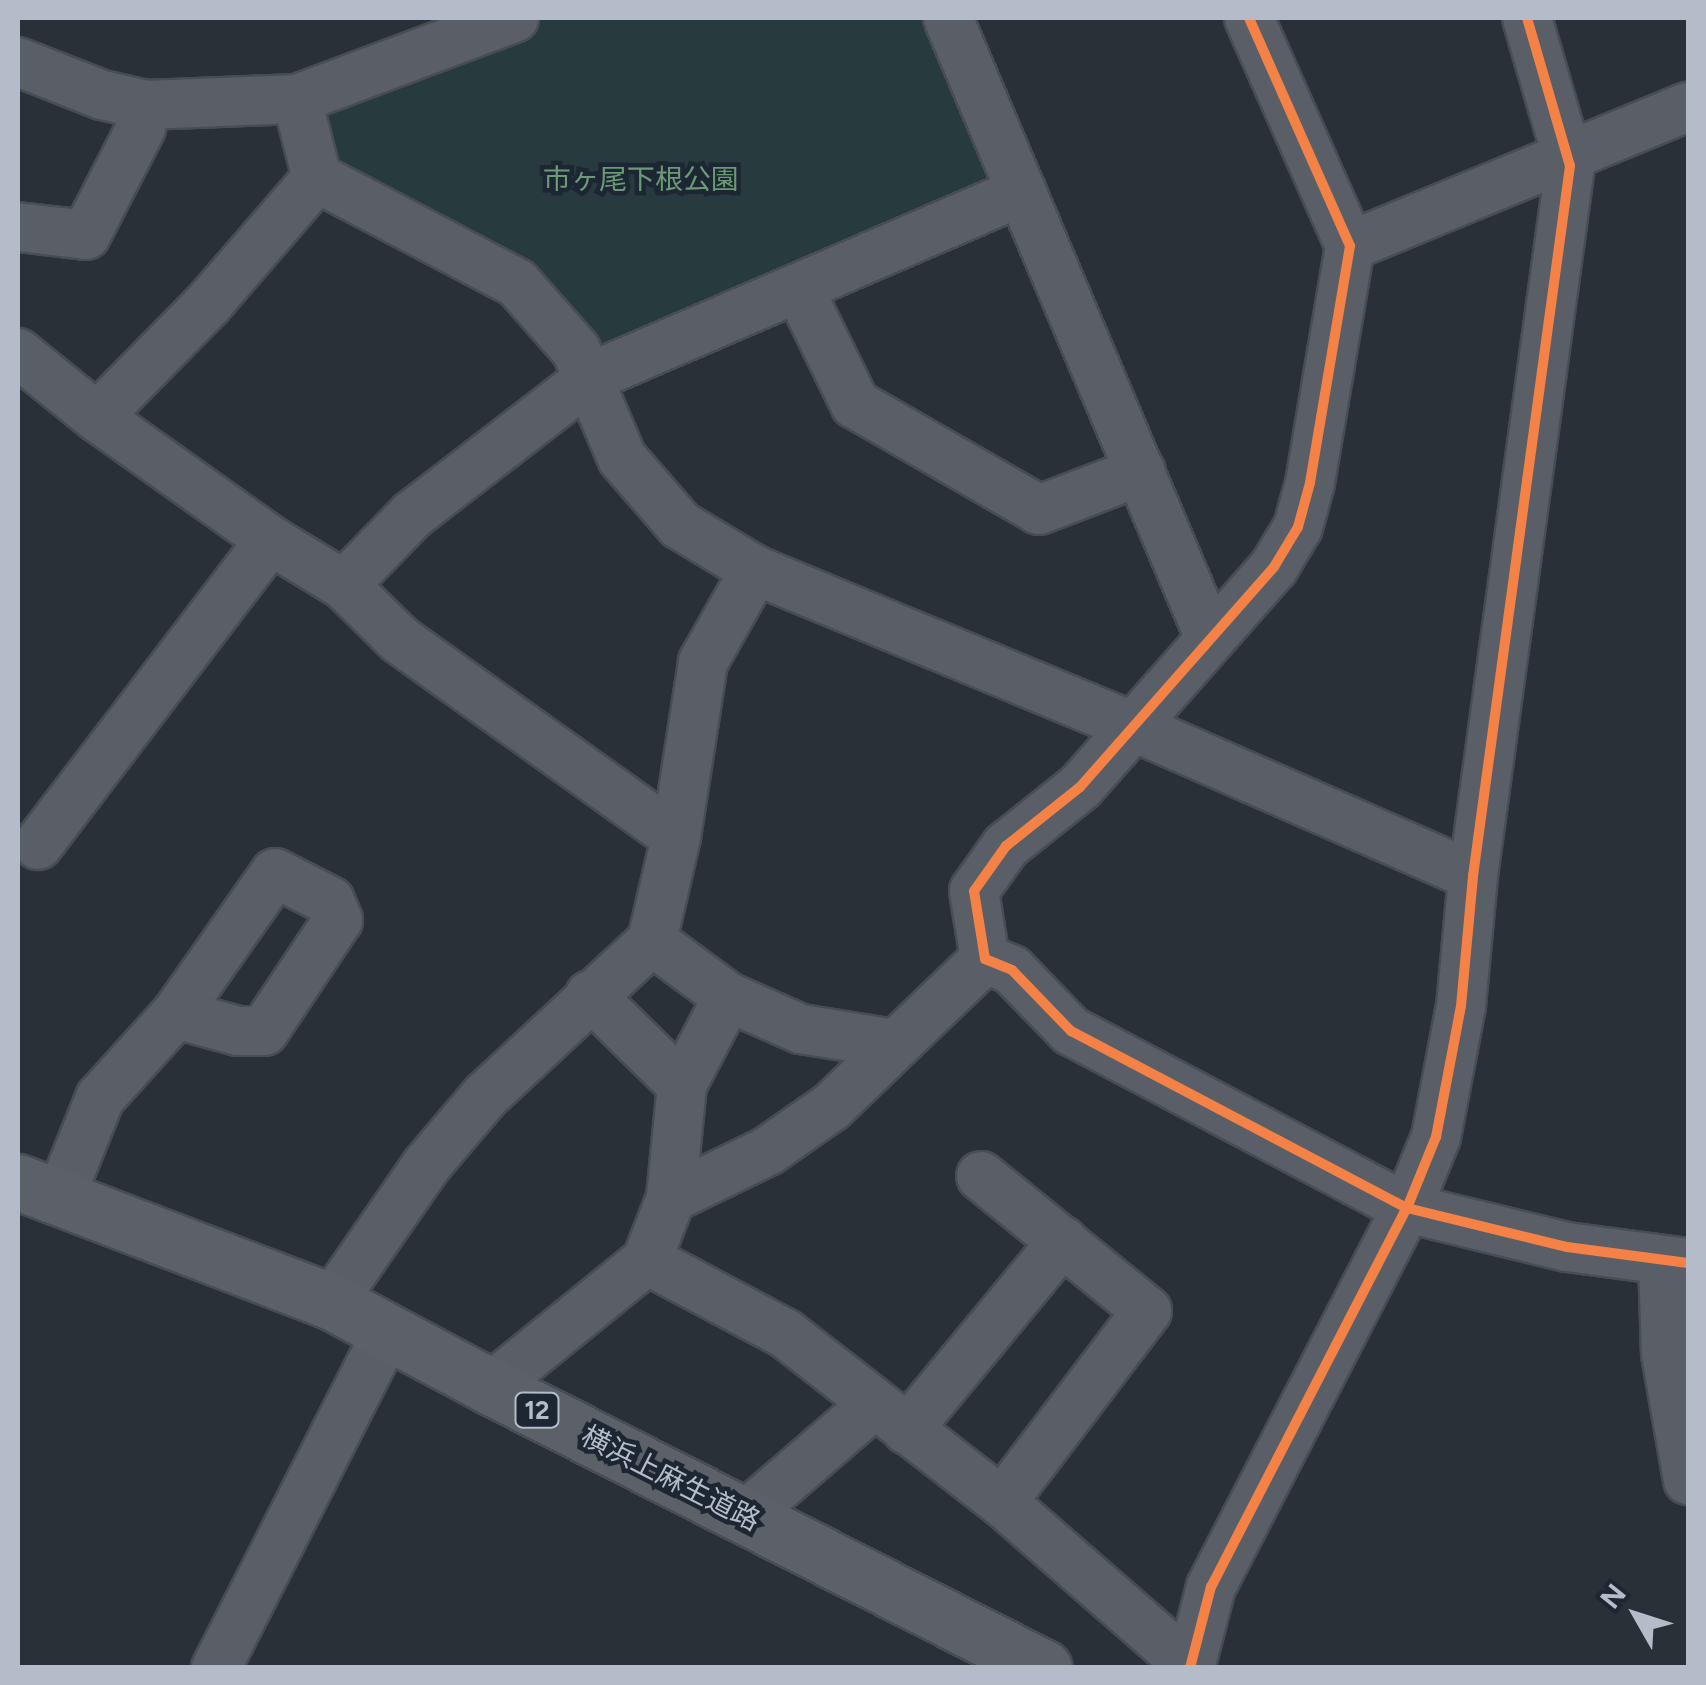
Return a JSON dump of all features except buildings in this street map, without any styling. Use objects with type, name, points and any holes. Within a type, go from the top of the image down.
[{"type":"main road","name":"横浜上麻生道路","points":[[39,1188],[332,1302],[1038,1666]]},
{"type":"street","points":[[18,62],[102,95],[146,106],[297,99],[514,18]]},
{"type":"street","points":[[948,18],[1210,638]]},
{"type":"street","points":[[985,958],[974,891],[1006,846],[1080,788],[1274,567],[1298,528],[1310,483],[1350,246],[1248,18]]},
{"type":"street","points":[[648,1260],[786,1334],[1002,1502],[1190,1667],[1211,1587],[1407,1208],[1440,1118],[1462,1006],[1473,876],[1570,166],[1528,18]]},
{"type":"street","points":[[297,99],[317,178],[517,282],[576,350],[622,458],[680,526],[755,570],[1134,727],[1473,876]]},
{"type":"street","points":[[18,227],[86,235],[140,128],[146,106]]},
{"type":"street","points":[[1350,246],[1688,107]]},
{"type":"street","points":[[97,417],[209,302],[317,178]]},
{"type":"street","points":[[344,585],[412,516],[591,378],[1022,191]]},
{"type":"street","points":[[799,289],[855,404],[1039,510],[1141,471]]},
{"type":"street","points":[[18,353],[97,417],[270,540],[344,585],[400,640],[676,837]]},
{"type":"street","points":[[38,846],[270,540]]},
{"type":"street","points":[[332,1302],[426,1166],[486,1095],[652,942],[676,837],[703,662],[755,570]]},
{"type":"street","points":[[652,942],[728,996],[800,1029],[894,1044]]},
{"type":"street","points":[[671,1198],[768,1151],[831,1107],[985,958]]},
{"type":"street","points":[[985,958],[1012,970],[1071,1031],[1407,1208],[1566,1247],[1676,1262],[1666,1354],[1684,1429],[1688,1480]]},
{"type":"street","points":[[590,996],[682,1085]]},
{"type":"street","points":[[491,1387],[648,1260],[671,1198],[682,1085],[728,996]]},
{"type":"street","points":[[39,1188],[100,1098],[176,1014]]},
{"type":"street","points":[[980,1176],[1147,1311],[1002,1502]]},
{"type":"street","points":[[746,1515],[890,1418],[1063,1241]]},
{"type":"street","points":[[216,1668],[388,1330]]},
{"type":"green space","name":"市ヶ尾下根公園","points":[[514,18],[948,18],[1022,191],[591,377],[576,350],[317,178],[297,99]]},
{"type":"cycle path","points":[[1249,18],[1350,246],[1310,483],[1298,527],[1274,567],[1080,787],[1006,846],[974,891],[985,959],[1012,970],[1071,1031],[1407,1208],[1567,1247],[1688,1263]]},
{"type":"cycle path","points":[[1190,1668],[1211,1587],[1407,1208],[1436,1137],[1461,1006],[1473,876],[1570,166],[1527,18]]}]
